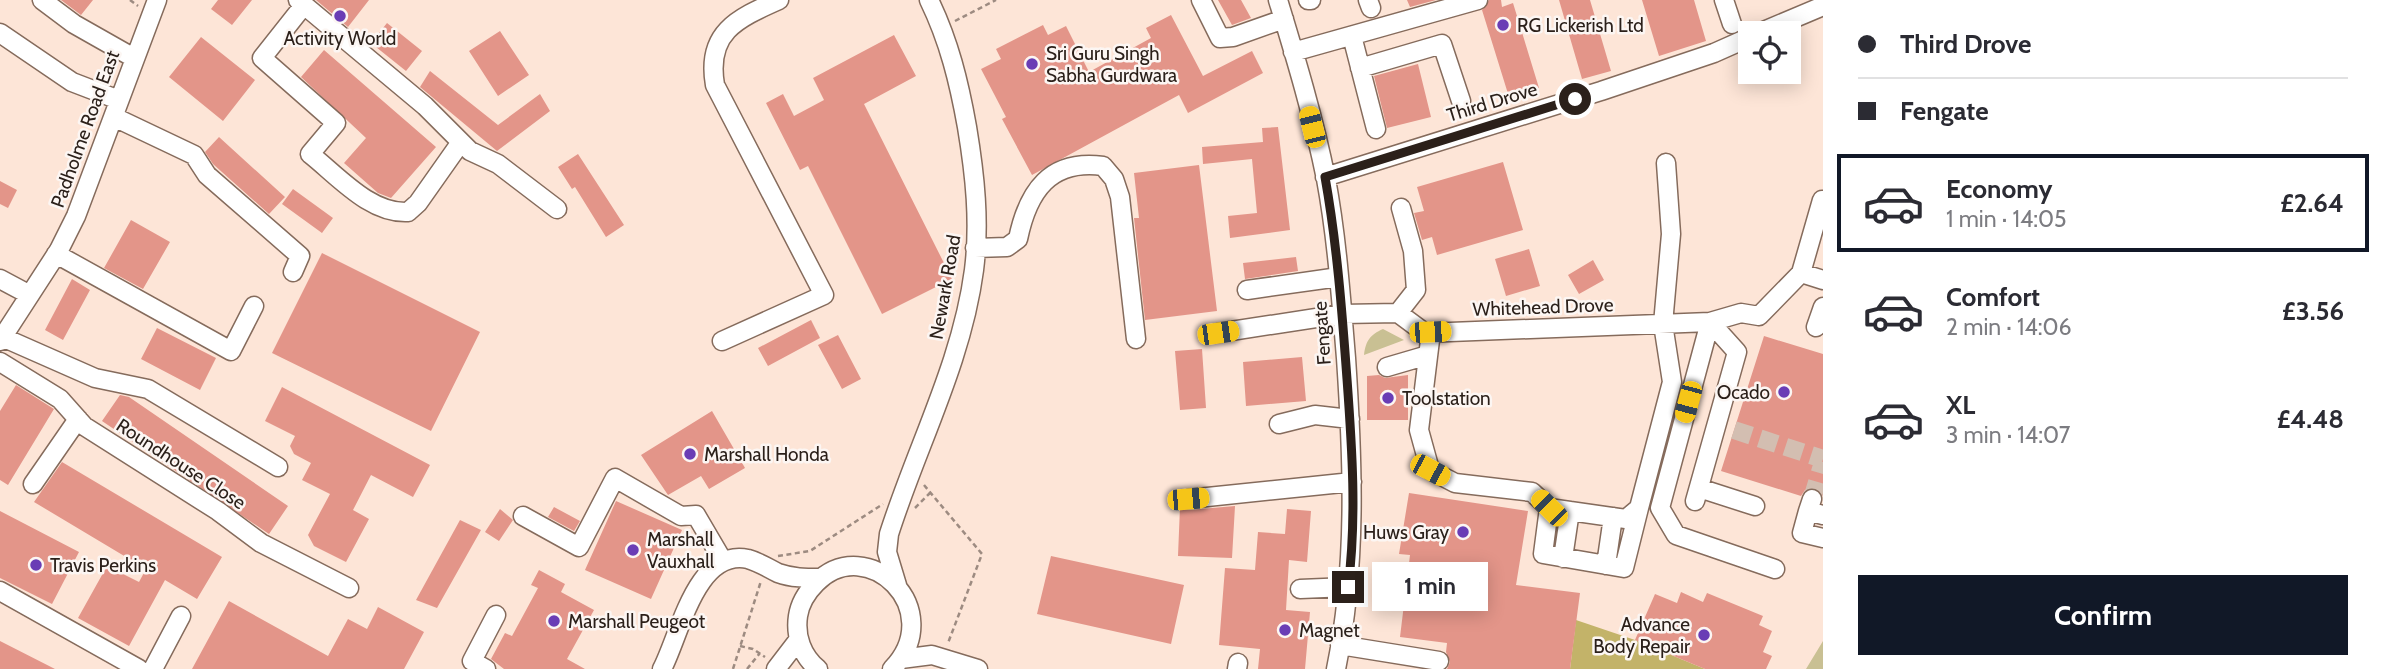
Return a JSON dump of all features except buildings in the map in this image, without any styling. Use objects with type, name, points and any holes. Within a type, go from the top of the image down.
[{"type":"street","points":[[42,0],[74,24],[134,58]]},
{"type":"street","name":"Padholme Road East","points":[[1,339],[56,254],[92,180],[157,0]]},
{"type":"street","points":[[722,341],[824,295],[715,85],[711,61],[719,40],[733,24],[779,0]]},
{"type":"street","name":"Newark Road","points":[[912,615],[890,569],[889,534],[953,360],[965,316],[975,248],[974,170],[960,86],[942,27],[929,0]]},
{"type":"street","points":[[1201,0],[1220,38],[1233,37],[1283,5]]},
{"type":"street","points":[[1293,52],[1478,0]]},
{"type":"street","points":[[1724,0],[1731,24]]},
{"type":"street","points":[[461,142],[418,203],[408,212],[386,209],[369,201],[310,154],[336,123],[262,58],[301,2],[425,106],[461,142],[470,151],[498,164],[557,209]]},
{"type":"street","name":"Fengate","points":[[1283,5],[1325,177],[1342,314],[1352,482],[1348,587],[1336,669]]},
{"type":"street","points":[[1787,21],[1823,6]]},
{"type":"street","points":[[0,33],[72,82],[194,155],[202,182],[300,256],[293,272]]},
{"type":"street","points":[[1352,36],[1376,129]]},
{"type":"street","name":"Third Drove","points":[[1325,177],[1601,91],[1738,42]]},
{"type":"street","points":[[1360,68],[1442,44],[1461,102]]},
{"type":"street","points":[[975,248],[1007,247],[1018,239],[1022,219],[1045,178],[1084,163],[1103,166],[1114,179],[1120,197],[1136,339]]},
{"type":"street","points":[[1549,508],[1543,554],[1624,569],[1672,382],[1663,324],[1671,234],[1666,163]]},
{"type":"street","name":"Whitehead Drove","points":[[1430,332],[1710,322],[1741,313],[1759,316],[1801,274],[1822,200]]},
{"type":"street","points":[[1398,313],[1416,290],[1413,251],[1401,208]]},
{"type":"street","points":[[56,254],[231,351],[254,306]]},
{"type":"street","points":[[1801,274],[1823,280]]},
{"type":"street","points":[[1247,290],[1339,278]]},
{"type":"street","points":[[0,279],[30,295]]},
{"type":"street","points":[[1816,327],[1823,307]]},
{"type":"street","points":[[1218,333],[1342,314],[1398,313],[1425,332],[1430,332],[1419,430],[1430,470],[1455,483],[1532,492],[1549,508],[1626,519],[1639,508]]},
{"type":"street","points":[[1710,322],[1737,352],[1725,428],[1697,495],[1755,506]]},
{"type":"street","points":[[1710,322],[1660,508],[1676,535],[1775,569]]},
{"type":"street","points":[[1,339],[95,378],[148,389],[278,467]]},
{"type":"street","points":[[1387,367],[1428,355]]},
{"type":"street","name":"Roundhouse Close","points":[[0,362],[60,399],[78,419],[261,543],[349,588]]},
{"type":"street","points":[[1279,424],[1315,415],[1350,419]]},
{"type":"street","points":[[33,484],[78,419]]},
{"type":"street","points":[[523,516],[579,547],[615,478],[681,516],[696,515],[723,561]]},
{"type":"street","points":[[1188,499],[1352,482]]},
{"type":"street","points":[[1814,508],[1802,533],[1823,538]]},
{"type":"street","points":[[1563,558],[1570,511]]},
{"type":"street","points":[[1606,565],[1613,517]]},
{"type":"street","name":"Newark Road","points":[[820,578],[866,559],[889,534]]},
{"type":"street","points":[[662,669],[698,584],[723,561],[733,558],[746,559],[799,579],[820,578]]},
{"type":"street","points":[[851,567],[868,568],[897,585]]},
{"type":"street","points":[[773,570],[799,609]]},
{"type":"street","points":[[818,669],[804,652],[799,639],[799,609],[807,592],[820,578]]},
{"type":"street","points":[[1300,589],[1348,587]]},
{"type":"street","points":[[0,591],[139,669]]},
{"type":"street","points":[[486,669],[472,661],[496,615]]},
{"type":"street","points":[[912,615],[937,657]]},
{"type":"street","points":[[896,664],[908,646],[912,615]]},
{"type":"street","points":[[153,669],[181,616]]},
{"type":"street","points":[[776,669],[799,639]]},
{"type":"street","points":[[1340,645],[1439,661]]},
{"type":"street","points":[[896,664],[937,657],[978,669]]},
{"type":"path","points":[[942,27],[996,0]]},
{"type":"path","points":[[911,471],[982,554],[937,657]]},
{"type":"path","points":[[733,669],[756,590],[773,570],[775,556],[810,551],[887,501],[912,509],[930,493]]},
{"type":"path","points":[[740,646],[761,652],[776,669]]},
{"type":"path","points":[[747,669],[761,652]]},
{"type":"shaded area","points":[[1383,329],[1404,340],[1364,355],[1369,339]]},
{"type":"shaded area","points":[[1576,620],[1635,640],[1705,669],[1570,669]]},
{"type":"shaded area","points":[[1823,641],[1823,669],[1806,669]]},
{"type":"tunnel","points":[[1734,430],[1823,459]]},
{"type":"tunnel","points":[[1812,499],[1823,462]]},
{"type":"place","name":"Activity World","points":[[340,16]]},
{"type":"place","name":"RG Lickerish Ltd","points":[[1503,25]]},
{"type":"place","name":"Sri Guru Singh Sabha Gurdwara","points":[[1032,64]]},
{"type":"place","name":"Ocado","points":[[1784,392]]},
{"type":"place","name":"Toolstation","points":[[1388,398]]},
{"type":"place","name":"Marshall Honda","points":[[690,454]]},
{"type":"place","name":"Huws Gray","points":[[1463,532]]},
{"type":"place","name":"Marshall Vauxhall","points":[[633,550]]},
{"type":"place","name":"Travis Perkins","points":[[36,565]]},
{"type":"place","name":"Marshall Peugeot","points":[[554,621]]},
{"type":"place","name":"Magnet","points":[[1285,630]]},
{"type":"place","name":"Advance Body Repair","points":[[1704,635]]},
{"type":"route","points":[[1348,587],[1352,482],[1350,419],[1335,233],[1325,177],[1575,99]]}]
